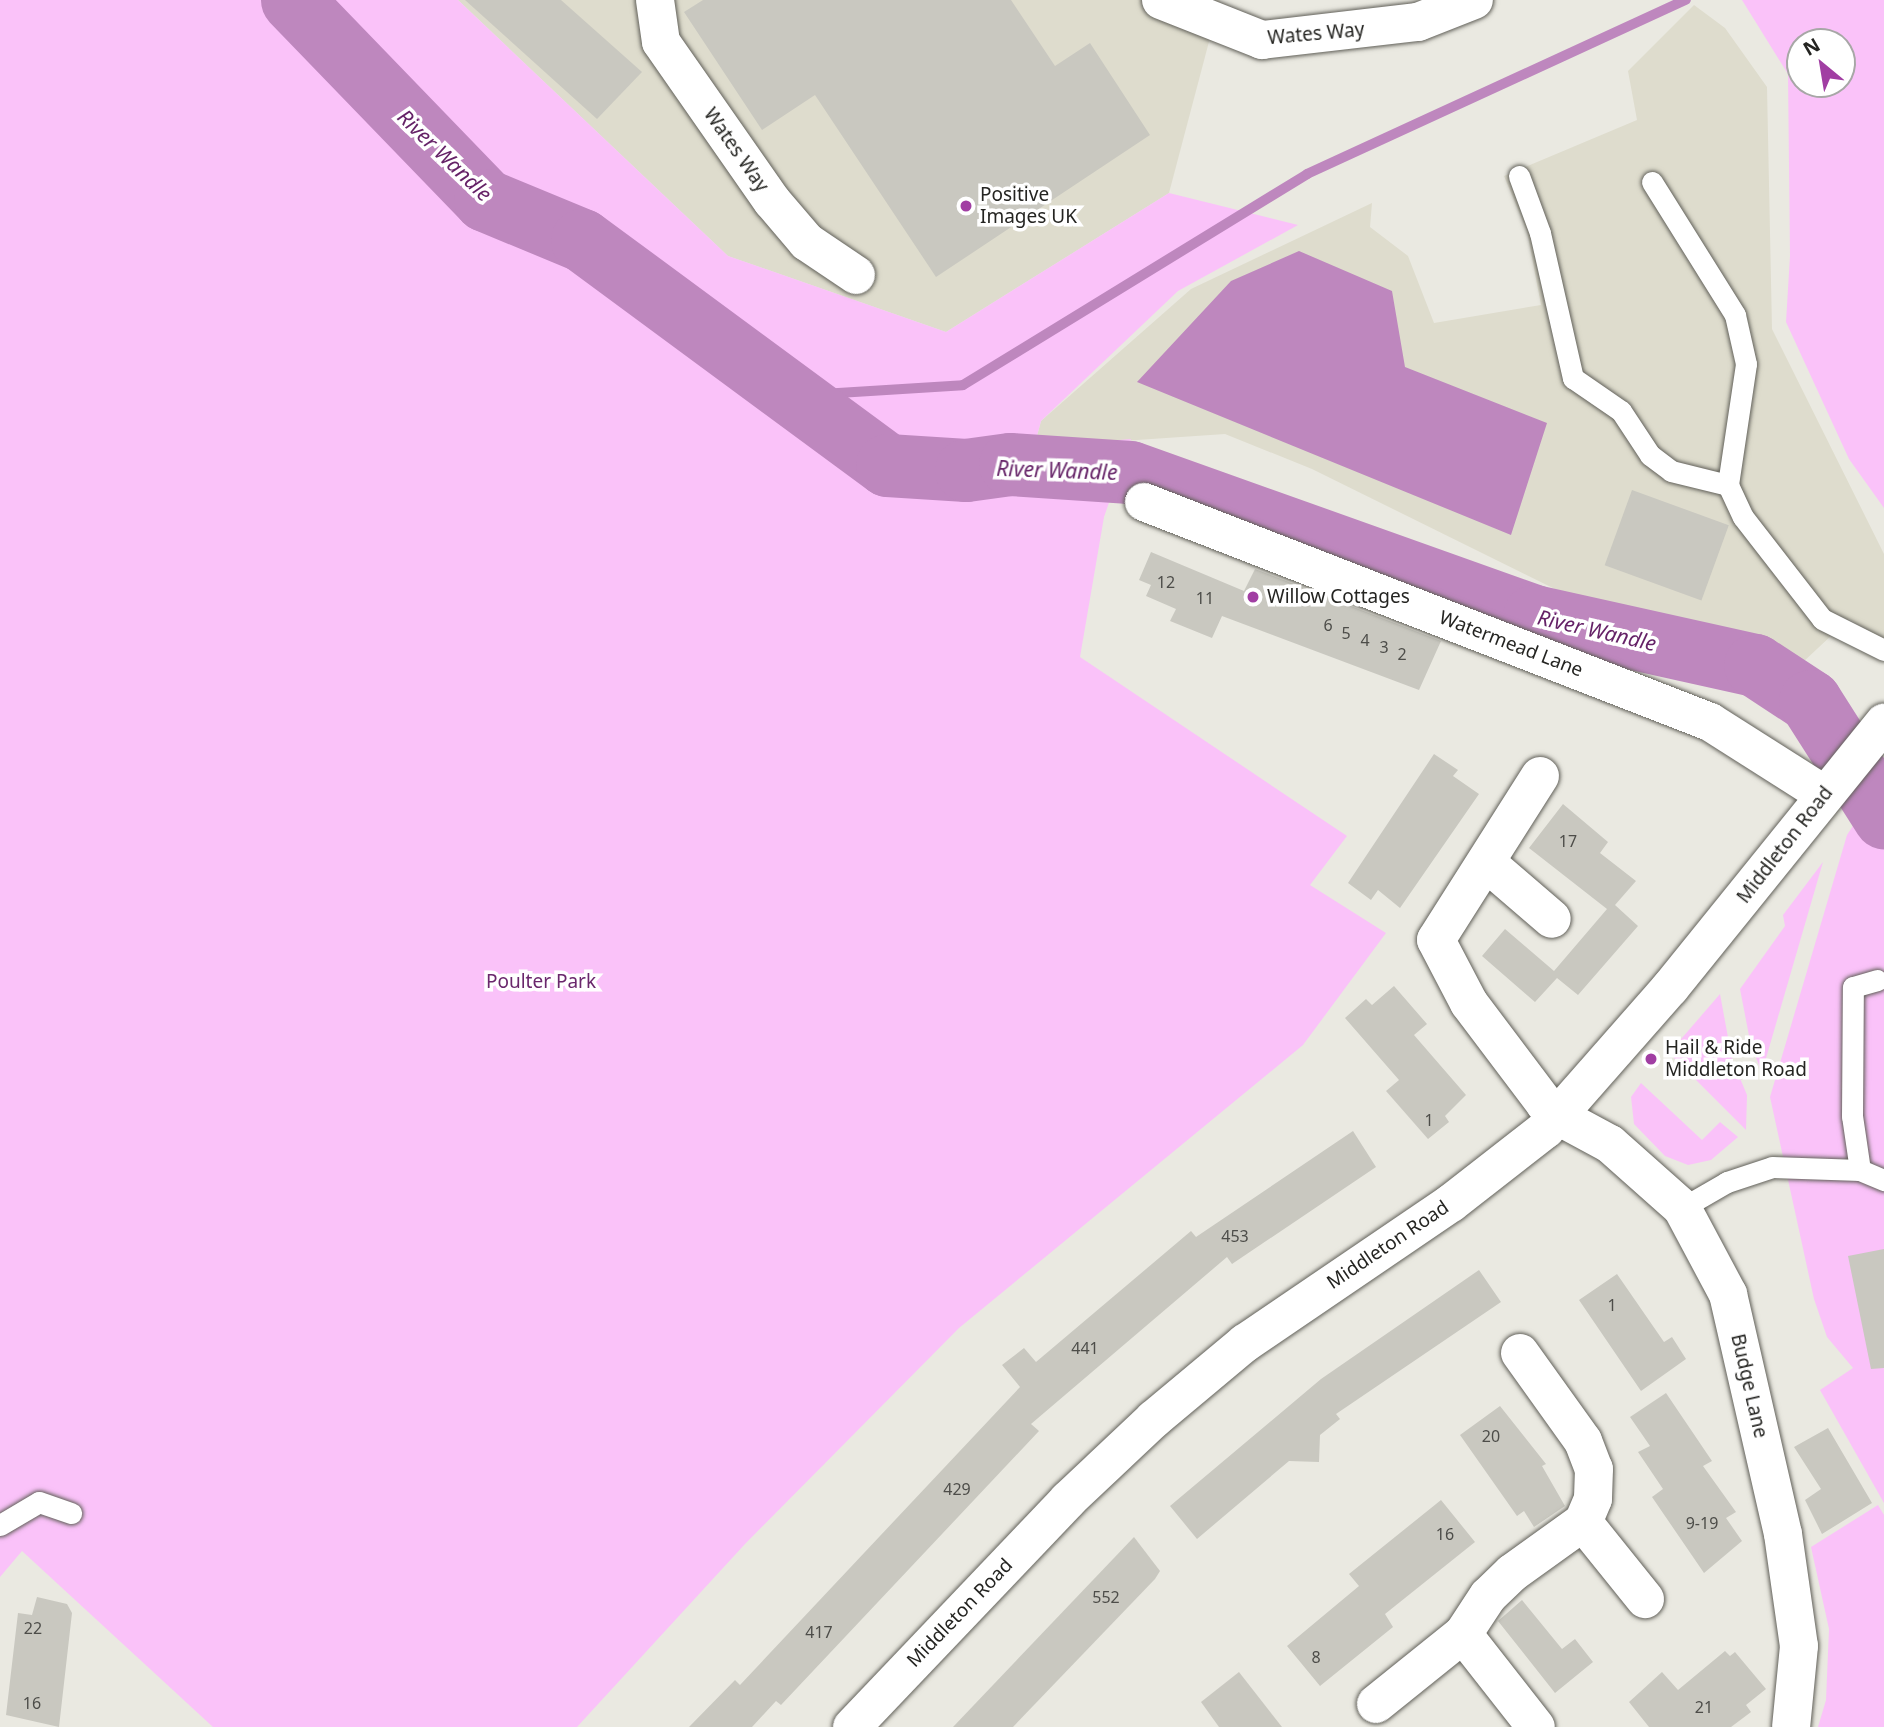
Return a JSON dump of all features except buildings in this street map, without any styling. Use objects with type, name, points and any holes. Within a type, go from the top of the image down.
[{"type":"street","name":"Wates Way","points":[[655,0],[661,42],[772,201],[807,242],[856,275]]},
{"type":"street","name":"Wates Way","points":[[1161,0],[1262,40],[1418,22],[1474,0]]},
{"type":"street","name":"Watermead Lane","points":[[1144,502],[1699,718],[1825,795]]},
{"type":"street","name":"Middleton Road","points":[[852,1727],[1068,1500],[1154,1419],[1245,1343],[1497,1170],[1558,1116],[1670,988],[1884,723]]},
{"type":"street","points":[[1540,776],[1488,864],[1436,940],[1469,1003],[1558,1116]]},
{"type":"street","points":[[1488,864],[1552,919]]},
{"type":"street","name":"Budge Lane","points":[[1558,1116],[1610,1144],[1682,1208],[1728,1294],[1783,1534],[1799,1646],[1791,1727]]},
{"type":"street","points":[[1376,1704],[1462,1634],[1488,1596],[1512,1573],[1583,1522],[1593,1499],[1594,1469],[1583,1441],[1520,1353]]},
{"type":"street","points":[[1583,1522],[1645,1599]]},
{"type":"street","points":[[1462,1634],[1536,1727]]},
{"type":"lane","points":[[1519,176],[1540,233],[1573,378],[1620,411],[1650,455],[1671,471],[1728,485]]},
{"type":"lane","points":[[1652,182],[1735,315],[1746,364],[1728,485],[1743,517],[1822,619],[1884,650]]},
{"type":"lane","points":[[1860,1170],[1853,1116],[1853,987],[1877,980]]},
{"type":"lane","points":[[1682,1208],[1727,1182],[1772,1167],[1860,1170],[1884,1180]]},
{"type":"lane","points":[[0,1525],[38,1502],[71,1513]]},
{"type":"shaded area","points":[[458,0],[1220,0],[1169,193],[946,332],[728,256]]},
{"type":"shaded area","points":[[1694,5],[1725,28],[1767,87],[1772,329],[1884,554],[1884,641],[1849,619],[1802,663],[1561,592],[1312,469],[1225,434],[1034,447],[1041,421],[1191,289],[1372,203],[1370,227],[1408,256],[1434,323],[1541,305],[1527,231],[1504,176],[1637,120],[1628,71]]},
{"type":"shaded area","points":[[1299,251],[1392,291],[1405,367],[1547,423],[1511,535],[1137,382],[1231,281]]},
{"type":"green space","name":"Poulter Park","points":[[0,0],[458,0],[728,256],[946,332],[1169,193],[1298,225],[1178,291],[1041,421],[1034,447],[1131,439],[1104,517],[1080,657],[1347,836],[1310,885],[1386,933],[1303,1045],[959,1328],[745,1544],[577,1727],[213,1727],[22,1551],[0,1577]]},
{"type":"green space","points":[[1742,0],[1884,0],[1884,508],[1849,459],[1786,322],[1790,256],[1788,98],[1856,98],[1856,28],[1786,28],[1786,71]]},
{"type":"green space","points":[[1884,778],[1884,1503],[1820,1390],[1853,1368],[1827,1337],[1814,1299],[1770,1097],[1847,835]]},
{"type":"green space","points":[[1823,862],[1762,1072],[1751,1046],[1740,989],[1785,926],[1783,915]]},
{"type":"green space","points":[[1720,994],[1732,1059],[1747,1095],[1746,1130],[1669,1053]]},
{"type":"green space","points":[[1641,1083],[1702,1140],[1720,1122],[1738,1137],[1711,1160],[1688,1165],[1665,1156],[1634,1124],[1631,1097]]},
{"type":"green space","points":[[1878,1505],[1884,1515],[1884,1727],[1818,1727],[1826,1700],[1829,1629],[1811,1547]]},
{"type":"waterway","name":"River Wandle","points":[[292,0],[485,200],[582,240],[887,465],[966,470],[1010,464],[1130,472],[1534,616],[1755,665],[1810,701],[1884,817]]},
{"type":"waterway","points":[[790,396],[963,385],[1307,174],[1686,0]]},
{"type":"place","name":"Positive Images UK","points":[[966,206]]},
{"type":"place","name":"Willow Cottages","points":[[1253,597]]},
{"type":"place","name":"Hail & Ride Middleton Road","points":[[1651,1059]]}]
